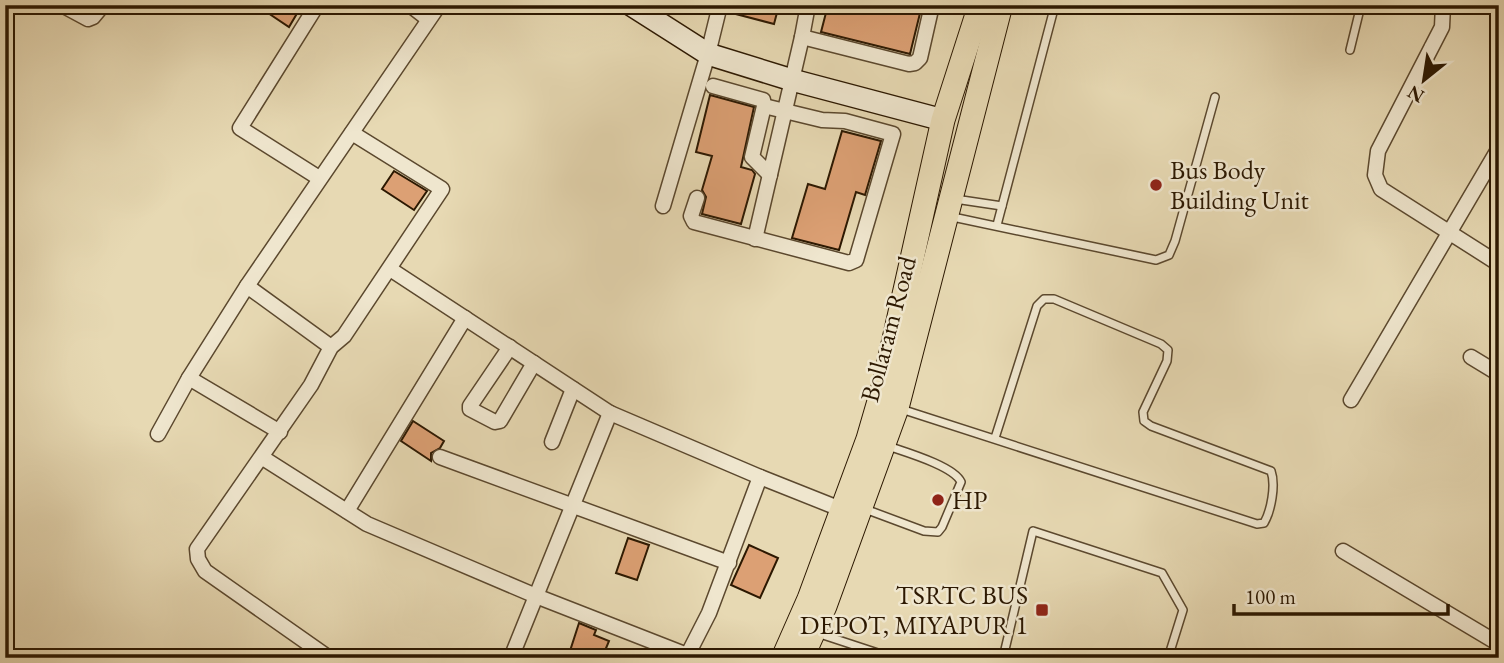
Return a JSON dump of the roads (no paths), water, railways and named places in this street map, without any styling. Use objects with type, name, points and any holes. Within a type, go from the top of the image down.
[{"type":"main road","name":"Bollaram Road","points":[[852,509],[884,384],[943,120],[980,5]]},
{"type":"main road","name":"Bollaram Road","points":[[802,658],[806,629],[852,509],[884,444],[897,408],[1001,5]]},
{"type":"main road","name":"Bollaram Road","points":[[783,658],[806,629]]},
{"type":"street","points":[[62,5],[88,19],[103,5]]},
{"type":"street","points":[[317,5],[240,128],[319,178]]},
{"type":"street","points":[[410,5],[428,19]]},
{"type":"street","points":[[159,434],[189,377],[247,286],[439,5]]},
{"type":"street","points":[[631,5],[708,54],[792,80],[943,120]]},
{"type":"street","points":[[663,206],[720,5]]},
{"type":"street","points":[[755,239],[807,5]]},
{"type":"street","points":[[802,37],[909,64],[915,63],[920,58],[932,5]]},
{"type":"street","points":[[1443,5],[1442,27],[1378,151],[1375,175],[1381,189],[1499,264]]},
{"type":"street","points":[[713,86],[763,100],[764,106],[752,156],[770,175]]},
{"type":"street","points":[[697,198],[691,216],[694,222],[852,263],[856,260],[894,137],[890,132],[821,120],[764,106]]},
{"type":"street","points":[[329,658],[205,571],[198,559],[197,549],[263,458],[311,385],[331,347],[344,336],[442,189],[352,132]]},
{"type":"street","points":[[1351,400],[1499,148]]},
{"type":"street","points":[[390,269],[610,413],[760,477],[852,509]]},
{"type":"street","points":[[247,286],[331,347]]},
{"type":"street","points":[[346,511],[465,318]]},
{"type":"street","points":[[510,347],[470,409],[495,422],[500,421],[534,363]]},
{"type":"street","points":[[1471,357],[1499,374]]},
{"type":"street","points":[[189,377],[280,432]]},
{"type":"street","points":[[552,442],[573,389]]},
{"type":"street","points":[[512,658],[610,413]]},
{"type":"street","points":[[440,457],[729,564]]},
{"type":"street","points":[[263,458],[367,524],[536,596],[687,656],[709,613],[729,564],[760,477]]},
{"type":"street","points":[[1343,551],[1499,646],[1492,658]]},
{"type":"lane","points":[[997,225],[1055,5]]},
{"type":"lane","points":[[1350,50],[1362,5]]},
{"type":"lane","points":[[949,207],[997,225],[1156,260],[1169,255],[1215,97]]},
{"type":"lane","points":[[949,207],[1002,206]]},
{"type":"lane","points":[[897,408],[1257,524],[1264,523],[1267,517],[1274,478],[1272,471],[1151,426],[1144,421],[1143,412],[1167,361],[1168,350],[1161,344],[1054,299],[1044,299],[1037,306],[995,438]]},
{"type":"lane","points":[[852,509],[924,531],[938,532],[942,527],[961,482],[958,476],[884,444]]},
{"type":"lane","points":[[1003,658],[1033,531],[1162,573],[1183,610],[1168,658]]},
{"type":"lane","points":[[806,629],[893,658]]},
{"type":"place","name":"Bus Body Building Unit","points":[[1156,185]]},
{"type":"place","name":"HP","points":[[938,500]]},
{"type":"place","name":"TSRTC BUS DEPOT, MIYAPUR 1","points":[[1042,610]]}]
